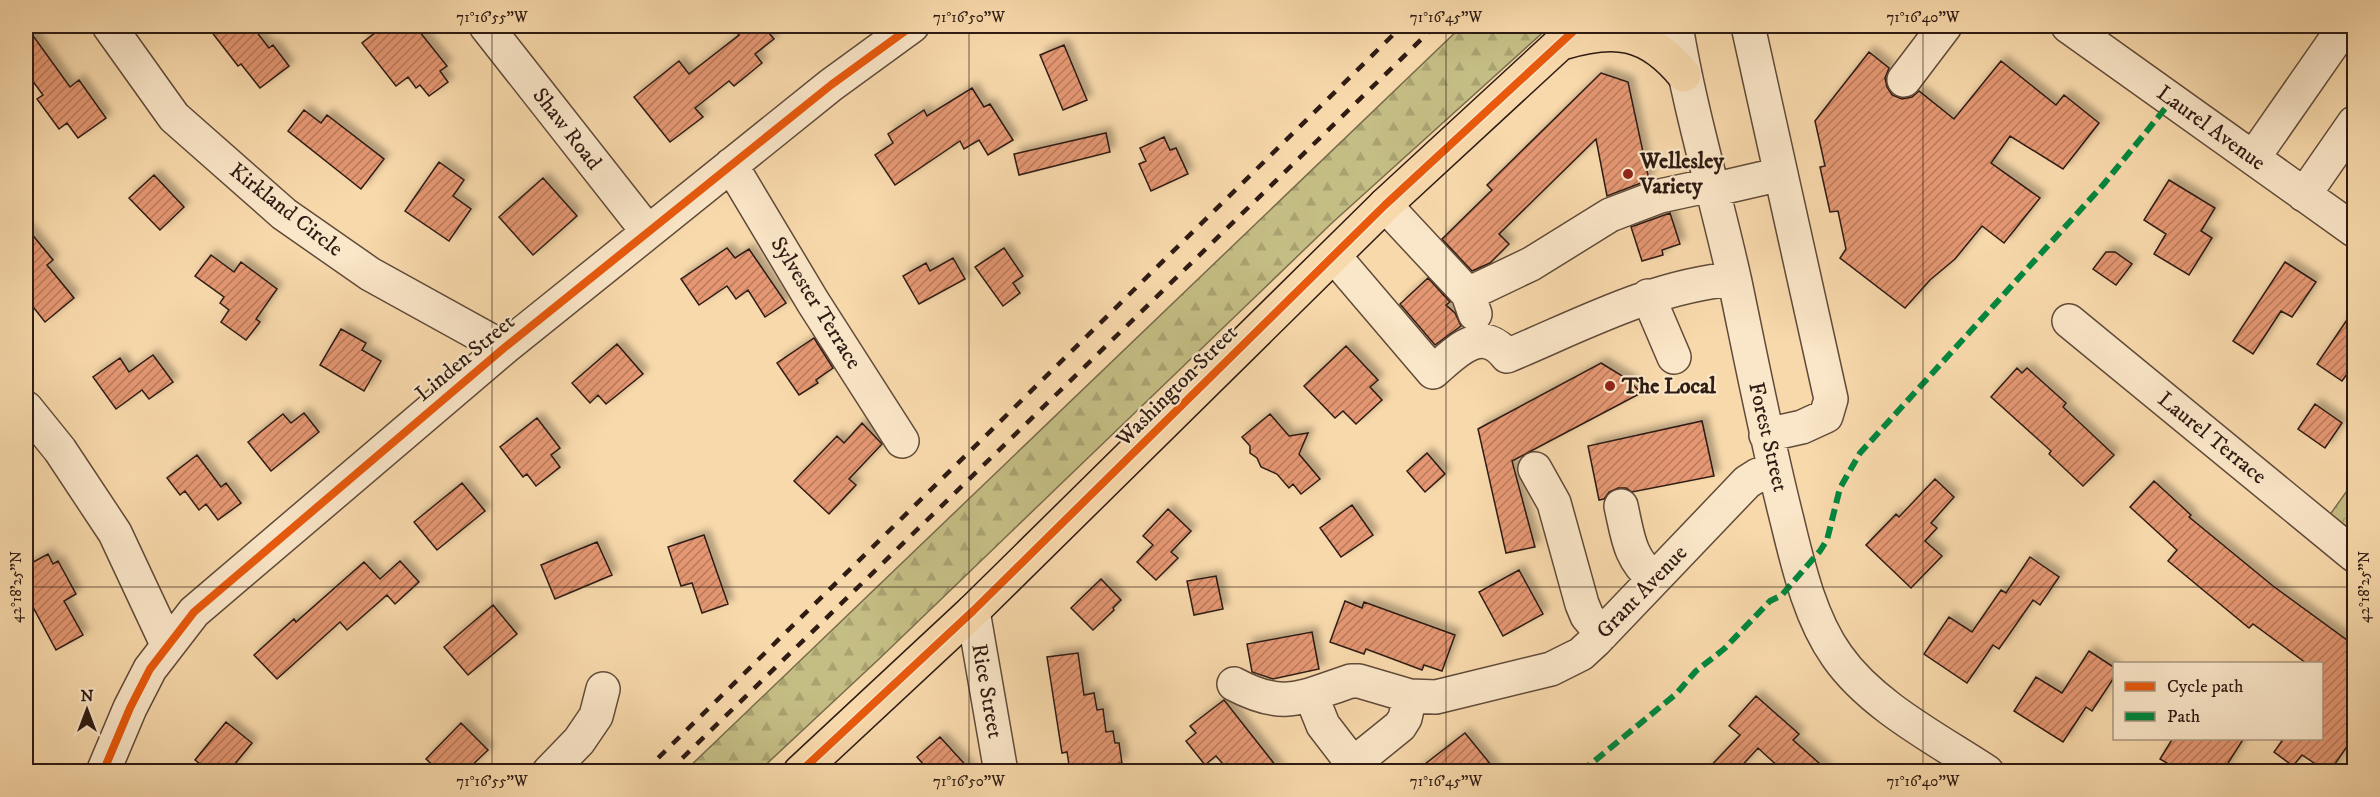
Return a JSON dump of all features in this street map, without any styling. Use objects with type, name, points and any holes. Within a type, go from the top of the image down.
[{"type":"main road","points":[[1570,34],[1610,33],[1644,40],[1663,52],[1684,75]]},
{"type":"main road","name":"Washington Street","points":[[800,771],[973,611],[1385,205],[1570,34]]},
{"type":"street","name":"Kirkland Circle","points":[[109,26],[174,117],[284,214],[370,274],[504,348]]},
{"type":"street","name":"Shaw Road","points":[[486,26],[648,232]]},
{"type":"street","name":"Linden Street","points":[[103,771],[130,708],[150,669],[167,644],[194,612],[504,348],[831,85],[912,26]]},
{"type":"street","name":"Forest Street","points":[[1676,26],[1684,75],[1734,279],[1774,469],[1792,542],[1819,623],[1847,669],[1874,695],[1987,771]]},
{"type":"street","points":[[1748,26],[1831,399],[1826,416],[1814,423],[1766,435]]},
{"type":"street","points":[[1904,80],[1945,26]]},
{"type":"street","name":"Laurel Avenue","points":[[2068,26],[2355,230]]},
{"type":"street","points":[[2253,158],[2345,26]]},
{"type":"street","points":[[2304,195],[2355,123]]},
{"type":"street","name":"Sylvester Terrace","points":[[731,165],[813,302],[902,441]]},
{"type":"street","points":[[1468,294],[1531,264],[1610,215],[1660,196],[1781,174]]},
{"type":"street","points":[[1385,205],[1468,294],[1493,349]]},
{"type":"street","points":[[1334,256],[1433,372],[1462,347],[1493,349],[1648,296],[1709,281],[1734,279]]},
{"type":"street","points":[[1648,296],[1674,357]]},
{"type":"street","name":"Laurel Terrace","points":[[2069,321],[2355,555]]},
{"type":"street","points":[[26,408],[60,450],[115,533],[167,644]]},
{"type":"street","points":[[1535,469],[1554,503],[1582,604],[1587,616],[1602,634]]},
{"type":"street","name":"Grant Avenue","points":[[1234,684],[1272,699],[1292,700],[1351,681],[1359,681],[1410,696],[1436,697],[1491,685],[1566,663],[1581,654],[1602,634],[1748,482],[1765,471],[1774,469]]},
{"type":"street","points":[[1621,506],[1633,556],[1643,570],[1654,579]]},
{"type":"street","name":"Rice Street","points":[[973,611],[1000,771]]},
{"type":"street","points":[[549,771],[579,741],[596,717],[603,689]]},
{"type":"street","points":[[1311,695],[1323,725],[1353,764],[1400,726],[1405,718],[1410,696]]},
{"type":"green space","points":[[1462,26],[1550,26],[1333,222],[879,659],[759,771],[685,771]]},
{"type":"green space","points":[[2354,481],[2354,536],[2329,516]]},
{"type":"building","points":[[26,26],[70,87],[79,80],[106,118],[78,138],[67,123],[59,129],[37,99],[43,95],[26,72]]},
{"type":"building","points":[[207,26],[252,26],[269,48],[273,45],[289,66],[260,88],[241,64],[238,66]]},
{"type":"building","points":[[384,26],[415,26],[447,66],[440,71],[448,82],[429,96],[420,85],[416,88],[408,77],[396,86],[362,43]]},
{"type":"building","points":[[732,26],[763,26],[774,39],[755,54],[762,63],[734,86],[729,81],[695,108],[703,117],[670,142],[634,97],[679,61],[689,74],[739,35]]},
{"type":"building","points":[[1064,45],[1087,100],[1063,110],[1040,55]]},
{"type":"building","points":[[1869,52],[1889,68],[1885,78],[1892,95],[1902,99],[1912,97],[1919,91],[1954,119],[2001,61],[2056,105],[2064,95],[2099,123],[2063,169],[2010,136],[1991,163],[2040,198],[2004,243],[1982,226],[1955,259],[1930,280],[1905,308],[1840,258],[1846,249],[1838,211],[1830,212],[1820,167],[1825,166],[1815,121]]},
{"type":"building","points":[[1601,73],[1628,82],[1649,180],[1607,196],[1596,139],[1499,234],[1509,244],[1490,263],[1472,271],[1442,239],[1492,190],[1487,185]]},
{"type":"building","points":[[972,88],[984,107],[990,104],[1013,140],[988,155],[979,140],[964,149],[960,141],[895,185],[875,155],[893,143],[888,134],[924,110],[927,116]]},
{"type":"building","points":[[304,110],[321,123],[327,115],[384,159],[361,189],[288,131]]},
{"type":"building","points":[[1106,133],[1110,152],[1019,175],[1014,154]]},
{"type":"building","points":[[1164,137],[1170,150],[1176,148],[1188,174],[1151,191],[1139,164],[1146,161],[1140,148]]},
{"type":"building","points":[[439,162],[464,180],[453,196],[471,209],[449,241],[405,211]]},
{"type":"building","points":[[154,175],[184,207],[160,230],[129,198]]},
{"type":"building","points":[[543,178],[577,216],[533,255],[499,217]]},
{"type":"building","points":[[2169,180],[2215,208],[2201,231],[2212,238],[2189,275],[2154,254],[2166,234],[2144,220]]},
{"type":"building","points":[[1670,213],[1680,244],[1662,250],[1663,255],[1642,261],[1631,227]]},
{"type":"building","points":[[26,227],[53,260],[47,265],[74,298],[45,322],[26,298]]},
{"type":"building","points":[[727,248],[735,258],[749,249],[786,303],[765,317],[748,290],[736,299],[727,286],[699,305],[681,279]]},
{"type":"building","points":[[1004,248],[1023,276],[1013,283],[1020,293],[1003,306],[975,267]]},
{"type":"building","points":[[2106,252],[2115,252],[2132,264],[2116,285],[2093,269]]},
{"type":"building","points":[[211,255],[234,272],[241,262],[277,289],[256,319],[260,322],[246,340],[221,322],[229,310],[220,303],[224,297],[195,276]]},
{"type":"building","points":[[953,258],[965,279],[919,304],[903,276],[926,263],[930,271]]},
{"type":"building","points":[[2285,262],[2316,282],[2292,317],[2281,311],[2253,354],[2233,341]]},
{"type":"building","points":[[1428,278],[1450,302],[1446,305],[1455,313],[1461,326],[1435,345],[1400,304]]},
{"type":"building","points":[[2355,308],[2355,363],[2342,381],[2317,364]]},
{"type":"building","points":[[341,329],[366,343],[362,350],[381,361],[364,391],[320,365]]},
{"type":"building","points":[[814,338],[833,368],[816,380],[818,383],[799,395],[777,363]]},
{"type":"building","points":[[617,344],[643,374],[606,404],[598,395],[590,403],[572,383]]},
{"type":"building","points":[[1346,346],[1378,380],[1370,387],[1382,400],[1356,424],[1343,411],[1335,418],[1304,386]]},
{"type":"building","points":[[153,355],[173,382],[149,399],[142,390],[116,409],[93,377],[120,358],[129,372]]},
{"type":"building","points":[[1601,363],[1629,380],[1641,393],[1512,461],[1535,547],[1506,553],[1478,429]]},
{"type":"building","points":[[2017,368],[2022,373],[2027,368],[2066,403],[2063,407],[2114,455],[2083,486],[2049,454],[2051,451],[1991,397]]},
{"type":"building","points":[[2315,404],[2342,423],[2325,448],[2298,429]]},
{"type":"building","points":[[304,413],[319,432],[271,471],[248,442],[283,414],[291,423]]},
{"type":"building","points":[[1270,414],[1289,436],[1308,433],[1299,454],[1320,479],[1301,494],[1293,484],[1289,488],[1277,474],[1261,467],[1257,458],[1250,453],[1250,446],[1242,437]]},
{"type":"building","points":[[537,418],[560,448],[551,455],[560,467],[536,486],[527,474],[523,477],[500,447]]},
{"type":"building","points":[[1702,421],[1714,476],[1632,492],[1626,488],[1618,488],[1609,492],[1604,499],[1599,500],[1588,446]]},
{"type":"building","points":[[862,423],[882,444],[849,479],[856,485],[829,514],[794,481],[837,436],[844,443]]},
{"type":"building","points":[[1427,453],[1445,474],[1425,492],[1407,471]]},
{"type":"building","points":[[197,455],[221,487],[226,483],[241,503],[218,520],[206,504],[199,510],[185,491],[180,495],[167,478]]},
{"type":"building","points":[[1935,479],[1954,497],[1931,523],[1937,528],[1925,541],[1942,556],[1911,588],[1866,545],[1896,514],[1899,517]]},
{"type":"building","points":[[2154,481],[2191,515],[2189,517],[2273,586],[2355,646],[2355,735],[2330,771],[2326,771],[2302,755],[2293,766],[2274,752],[2281,740],[2323,740],[2323,662],[2305,662],[2253,624],[2249,628],[2168,561],[2177,550],[2130,507]]},
{"type":"building","points":[[462,483],[485,511],[437,550],[414,522]]},
{"type":"building","points":[[1352,505],[1373,535],[1341,557],[1320,528]]},
{"type":"building","points":[[1168,509],[1191,531],[1171,552],[1178,558],[1156,580],[1137,562],[1153,545],[1143,536]]},
{"type":"building","points":[[704,535],[728,604],[702,613],[692,583],[681,586],[668,547]]},
{"type":"building","points":[[597,542],[612,575],[555,599],[541,565]]},
{"type":"building","points":[[48,554],[53,564],[58,561],[76,594],[64,601],[83,635],[56,650],[26,594],[26,566]]},
{"type":"building","points":[[2030,557],[2059,577],[2040,605],[2033,600],[1999,649],[1993,645],[1967,683],[1924,654],[1949,617],[1972,632],[2001,590],[2006,593]]},
{"type":"building","points":[[400,561],[419,582],[395,604],[387,595],[347,630],[340,622],[277,679],[254,655],[294,619],[296,622],[364,562],[380,579]]},
{"type":"building","points":[[1519,570],[1543,614],[1503,636],[1479,592]]},
{"type":"building","points":[[1216,576],[1223,609],[1194,615],[1187,581]]},
{"type":"building","points":[[1101,579],[1121,600],[1093,630],[1071,608]]},
{"type":"building","points":[[1345,601],[1362,608],[1364,602],[1455,635],[1442,671],[1424,665],[1422,670],[1366,649],[1364,654],[1330,642]]},
{"type":"building","points":[[493,605],[517,634],[468,675],[444,647]]},
{"type":"building","points":[[1312,632],[1319,669],[1273,679],[1252,672],[1247,644]]},
{"type":"building","points":[[2089,651],[2113,667],[2113,679],[2092,711],[2086,707],[2063,742],[2014,711],[2036,677],[2062,693]]},
{"type":"building","points":[[1078,653],[1084,695],[1094,693],[1097,710],[1103,709],[1106,732],[1113,731],[1115,743],[1119,743],[1122,763],[1070,771],[1067,752],[1062,753],[1047,657]]},
{"type":"building","points":[[1756,696],[1799,734],[1793,740],[1828,771],[1783,771],[1758,748],[1737,771],[1706,771],[1740,735],[1729,726]]},
{"type":"building","points":[[1224,700],[1280,771],[1229,771],[1216,756],[1205,765],[1186,741],[1196,733],[1190,726]]},
{"type":"building","points":[[226,722],[252,743],[229,771],[209,771],[195,760]]},
{"type":"building","points":[[461,723],[488,750],[466,771],[439,771],[426,759]]},
{"type":"building","points":[[1465,733],[1496,771],[1416,771]]},
{"type":"building","points":[[940,737],[971,771],[929,771],[917,757]]},
{"type":"building","points":[[2172,740],[2243,740],[2223,771],[2180,771],[2160,759]]},
{"type":"railway","points":[[644,772],[1402,26]]},
{"type":"railway","points":[[668,772],[1435,26]]},
{"type":"marked path","points":[[1581,772],[1676,694],[1696,671],[1724,649],[1770,601],[1782,595],[1827,540],[1840,488],[1860,453],[2103,185],[2172,100]]},
{"type":"cycle path","points":[[103,772],[130,708],[150,669],[194,612],[504,348],[831,85],[912,26]]},
{"type":"cycle path","points":[[800,772],[973,611],[1385,205],[1579,26]]},
{"type":"place","name":"Wellesley Variety","points":[[1628,174]]},
{"type":"place","name":"The Local","points":[[1610,386]]}]
